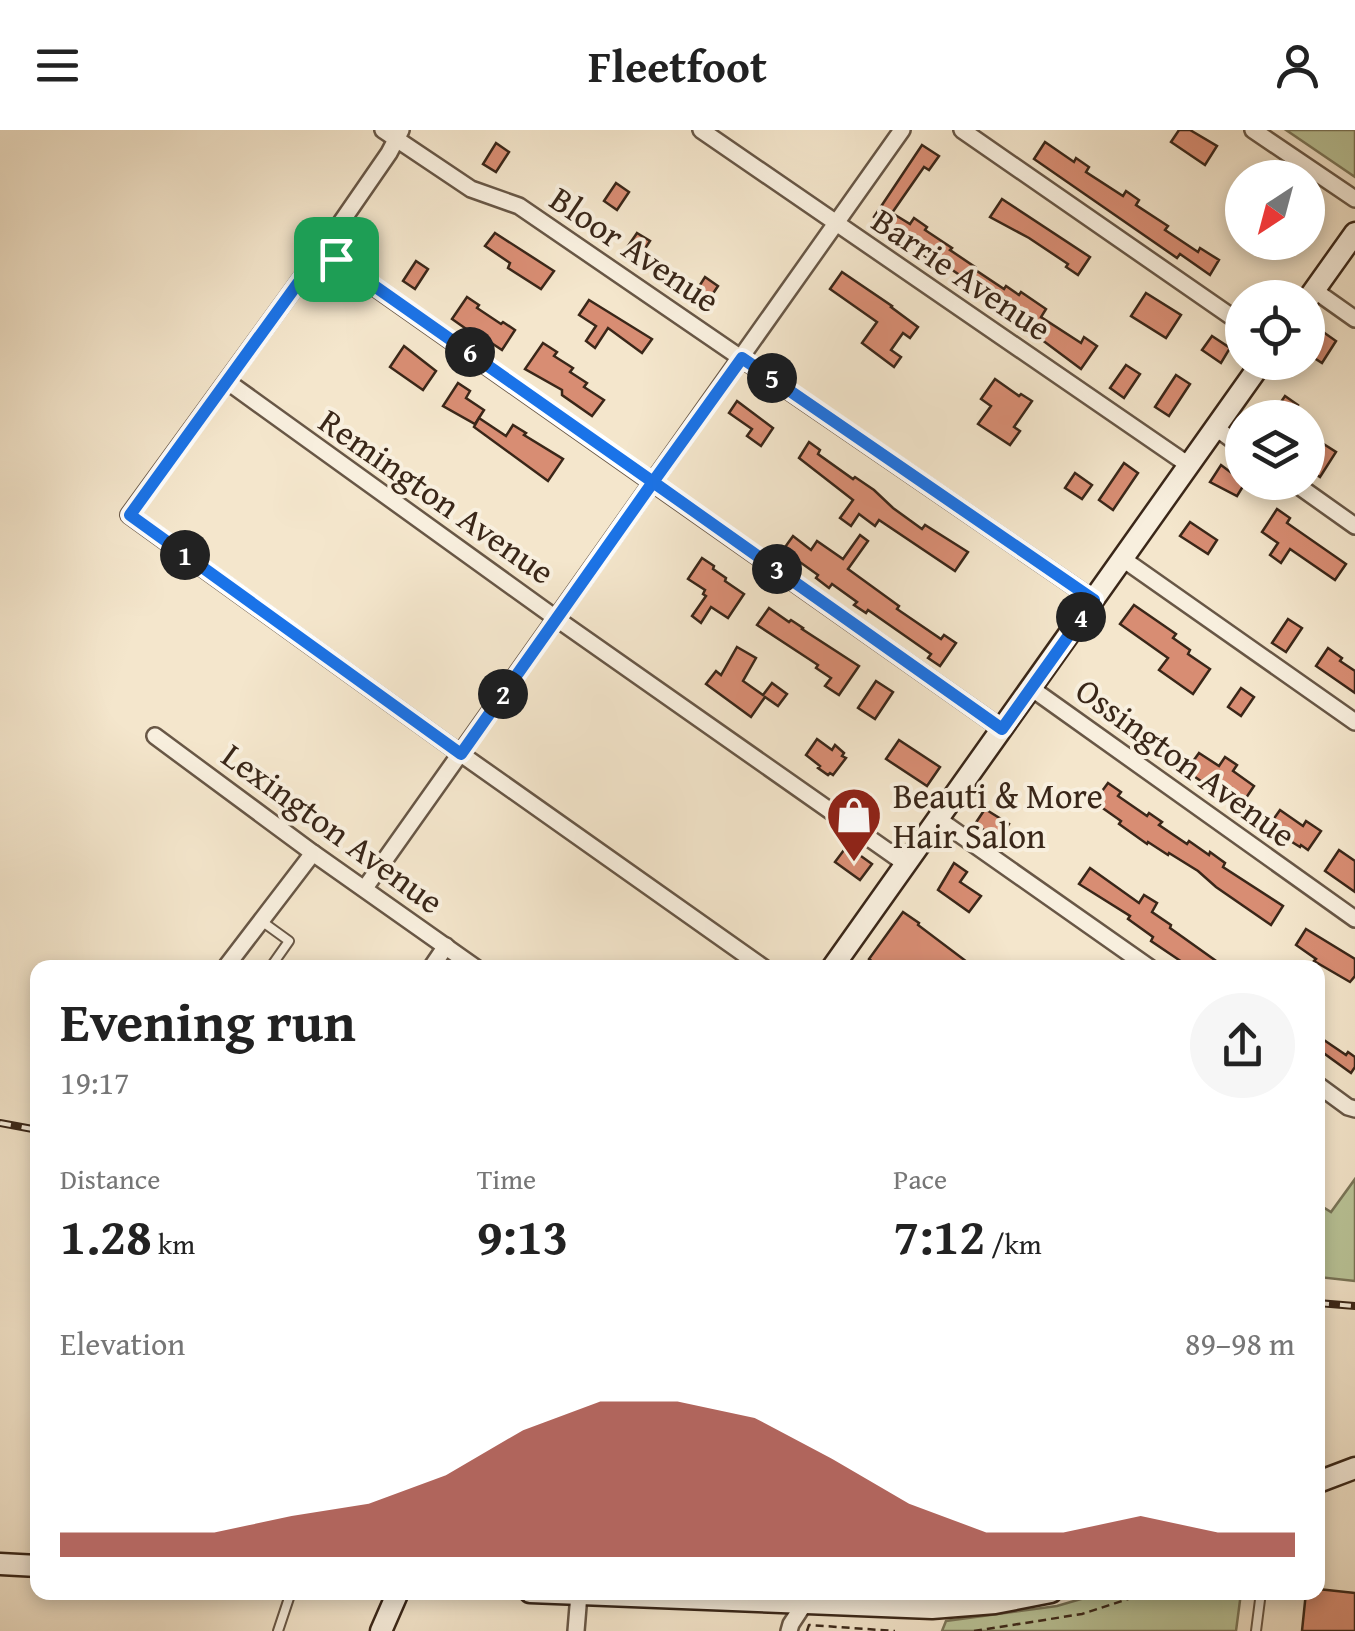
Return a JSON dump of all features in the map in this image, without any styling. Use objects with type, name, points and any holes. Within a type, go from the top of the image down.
[{"type":"street","name":"Barrie Avenue","points":[[701,130],[1190,466]]},
{"type":"street","points":[[364,888],[902,130]]},
{"type":"street","points":[[962,130],[1225,312]]},
{"type":"street","points":[[1254,130],[1355,199]]},
{"type":"street","points":[[394,133],[322,250],[130,515],[753,960]]},
{"type":"street","name":"Bloor Avenue","points":[[394,133],[471,189],[519,206],[1094,600]]},
{"type":"street","points":[[1321,280],[1355,233]]},
{"type":"street","points":[[322,250],[1002,729]]},
{"type":"street","points":[[1325,302],[1355,319]]},
{"type":"street","points":[[838,960],[1249,380]]},
{"type":"street","name":"Remington Avenue","points":[[228,382],[906,864]]},
{"type":"street","points":[[1216,428],[1225,434]]},
{"type":"street","points":[[1318,500],[1355,526]]},
{"type":"street","points":[[1123,559],[1355,722]]},
{"type":"street","name":"Ossington Avenue","points":[[1031,688],[1355,919]]},
{"type":"street","name":"Lexington Avenue","points":[[154,736],[465,960]]},
{"type":"street","points":[[938,818],[1139,960]]},
{"type":"street","points":[[231,960],[313,853]]},
{"type":"street","points":[[436,960],[446,946]]},
{"type":"street","points":[[1325,1091],[1355,1109]]},
{"type":"street","points":[[1325,1479],[1355,1468]]},
{"type":"street","points":[[0,1564],[30,1566]]},
{"type":"street","points":[[380,1631],[394,1600]]},
{"type":"street","points":[[576,1631],[579,1600]]},
{"type":"street","points":[[789,1631],[807,1600]]},
{"type":"street","points":[[833,1600],[932,1608],[1011,1600]]},
{"type":"lane","points":[[260,920],[289,941],[276,960]]},
{"type":"lane","points":[[278,1631],[288,1600]]},
{"type":"lane","points":[[1256,1631],[1260,1600]]},
{"type":"path","points":[[974,1631],[1082,1614],[1125,1600]]},
{"type":"path","points":[[807,1631],[808,1625],[894,1631]]},
{"type":"green space","points":[[1286,130],[1355,130],[1355,177]]},
{"type":"green space","points":[[1355,1179],[1355,1281],[1325,1278],[1325,1208],[1331,1212]]},
{"type":"green space","points":[[1078,1600],[1240,1600],[1236,1631],[942,1631],[946,1621]]},
{"type":"building","points":[[1179,130],[1190,130],[1217,146],[1205,165],[1171,142]]},
{"type":"building","points":[[1045,142],[1074,162],[1076,158],[1089,167],[1086,172],[1123,196],[1126,191],[1139,200],[1136,205],[1168,226],[1165,230],[1198,252],[1200,248],[1219,260],[1210,275],[1180,254],[1177,258],[1034,159]]},
{"type":"building","points":[[496,143],[509,152],[496,172],[483,164]]},
{"type":"building","points":[[922,145],[939,156],[929,170],[924,167],[892,213],[910,224],[914,218],[974,269],[1046,309],[1041,317],[1081,343],[1084,337],[1097,346],[1081,369],[980,289],[923,255],[925,252],[874,217]]},
{"type":"building","points":[[616,183],[629,192],[617,210],[604,201]]},
{"type":"building","points":[[1002,199],[1090,257],[1078,275],[1029,238],[990,217]]},
{"type":"building","points":[[495,233],[554,271],[541,289],[508,268],[510,263],[485,246]]},
{"type":"building","points":[[637,233],[650,241],[637,261],[624,252]]},
{"type":"building","points":[[416,261],[428,269],[415,289],[403,281]]},
{"type":"building","points":[[842,272],[918,327],[910,338],[903,333],[891,350],[901,357],[894,367],[862,343],[877,322],[830,289]]},
{"type":"building","points":[[705,277],[718,286],[706,304],[693,296]]},
{"type":"building","points":[[1146,293],[1181,315],[1166,338],[1131,316]]},
{"type":"building","points":[[467,297],[479,305],[477,308],[515,330],[502,350],[452,319]]},
{"type":"building","points":[[589,300],[652,339],[642,353],[608,328],[595,348],[586,341],[596,326],[579,315]]},
{"type":"building","points":[[1325,333],[1336,341],[1325,358]]},
{"type":"building","points":[[1212,336],[1225,345],[1225,356],[1221,363],[1202,350]]},
{"type":"building","points":[[543,343],[573,368],[570,372],[587,383],[584,387],[604,400],[592,416],[562,395],[562,390],[525,369]]},
{"type":"building","points":[[404,346],[436,371],[423,390],[390,367]]},
{"type":"building","points":[[1126,365],[1140,374],[1124,398],[1110,388]]},
{"type":"building","points":[[1176,375],[1190,384],[1169,416],[1155,407]]},
{"type":"building","points":[[995,379],[1032,401],[1014,427],[1020,431],[1010,445],[978,424],[991,406],[981,399]]},
{"type":"building","points":[[458,383],[470,391],[466,398],[484,410],[475,424],[443,406]]},
{"type":"building","points":[[737,401],[773,428],[761,446],[747,436],[752,429],[729,413]]},
{"type":"building","points":[[479,418],[506,436],[513,425],[563,459],[548,481],[474,427]]},
{"type":"building","points":[[809,442],[820,450],[818,454],[874,490],[922,529],[925,525],[968,552],[955,571],[879,520],[875,526],[859,514],[851,526],[840,518],[853,500],[799,458]]},
{"type":"building","points":[[1325,445],[1336,452],[1325,469]]},
{"type":"building","points":[[1124,463],[1138,473],[1113,510],[1099,500]]},
{"type":"building","points":[[1221,465],[1225,468],[1225,490],[1210,482]]},
{"type":"building","points":[[1075,473],[1092,485],[1082,499],[1065,488]]},
{"type":"building","points":[[1277,509],[1290,518],[1287,523],[1346,564],[1335,580],[1290,549],[1281,563],[1270,555],[1278,543],[1262,532]]},
{"type":"building","points":[[1190,522],[1217,540],[1208,554],[1180,536]]},
{"type":"building","points":[[860,535],[868,541],[848,569],[899,606],[897,609],[941,639],[944,635],[956,643],[940,666],[928,658],[931,654],[868,610],[866,613],[854,605],[857,602],[832,584],[829,588],[816,578],[818,575],[783,550],[793,536],[811,550],[817,541],[843,559]]},
{"type":"building","points":[[702,558],[744,594],[728,618],[711,607],[701,623],[692,616],[706,596],[705,590],[688,579]]},
{"type":"building","points":[[1134,605],[1176,634],[1173,638],[1190,650],[1188,654],[1210,669],[1193,694],[1159,670],[1168,658],[1120,624]]},
{"type":"building","points":[[769,608],[859,666],[839,695],[825,686],[831,678],[816,668],[818,665],[757,625]]},
{"type":"building","points":[[1288,619],[1302,628],[1286,652],[1272,643]]},
{"type":"building","points":[[737,647],[756,658],[743,681],[763,695],[772,683],[787,694],[778,706],[765,697],[751,717],[706,684],[716,671],[721,675]]},
{"type":"building","points":[[1328,648],[1355,671],[1355,693],[1316,666]]},
{"type":"building","points":[[876,681],[893,692],[875,719],[858,708]]},
{"type":"building","points":[[1241,688],[1254,697],[1241,716],[1228,707]]},
{"type":"building","points":[[817,739],[844,753],[846,758],[833,775],[818,768],[806,755]]},
{"type":"building","points":[[899,740],[940,767],[927,786],[886,759]]},
{"type":"building","points":[[1199,753],[1219,766],[1225,757],[1237,765],[1233,771],[1254,786],[1240,807],[1186,771]]},
{"type":"building","points":[[1108,783],[1121,792],[1118,796],[1162,822],[1159,825],[1187,844],[1189,841],[1209,855],[1210,852],[1225,863],[1223,867],[1283,906],[1271,925],[1198,871],[1119,824],[1121,821],[1094,802]]},
{"type":"building","points":[[985,809],[1009,824],[999,840],[975,824]]},
{"type":"building","points":[[1280,810],[1303,826],[1306,821],[1321,831],[1308,850],[1268,827]]},
{"type":"building","name":"Beauti & More Hair Salon","points":[[847,846],[872,864],[860,880],[835,862]]},
{"type":"building","points":[[1339,850],[1355,861],[1355,892],[1325,871]]},
{"type":"building","points":[[954,863],[967,872],[960,882],[981,896],[969,912],[938,890]]},
{"type":"building","points":[[1090,868],[1139,903],[1144,895],[1157,903],[1152,912],[1215,960],[1179,960],[1151,941],[1153,937],[1128,919],[1130,916],[1079,884]]},
{"type":"building","points":[[903,912],[964,960],[870,960]]},
{"type":"building","points":[[1306,929],[1355,959],[1355,976],[1350,982],[1325,967],[1325,960],[1315,960],[1296,945]]},
{"type":"building","points":[[1325,1041],[1355,1057],[1351,1073],[1325,1054]]},
{"type":"building","points":[[1325,1590],[1355,1593],[1355,1631],[1302,1631],[1305,1600],[1325,1600]]},
{"type":"railway","points":[[0,1123],[30,1129]]},
{"type":"railway","points":[[1325,1304],[1355,1306]]},
{"type":"place","name":"Beauti & More Hair Salon","points":[[854,864]]},
{"type":"route","points":[[336,259],[322,250],[130,515],[461,754],[653,482],[1002,729],[1094,600],[742,358],[653,482],[336,259]]}]
